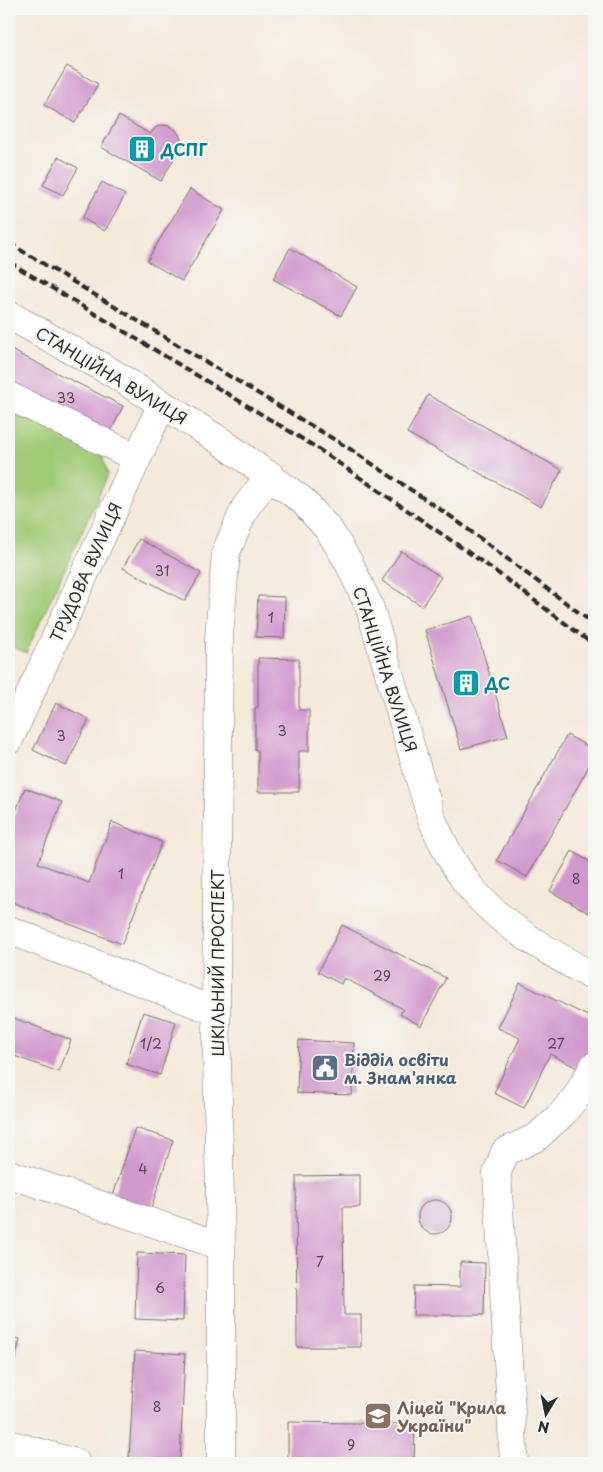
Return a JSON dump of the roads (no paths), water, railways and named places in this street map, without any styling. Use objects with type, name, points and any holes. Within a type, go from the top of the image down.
[{"type":"street","name":"СТАНЦІЙНА ВУЛИЦЯ","points":[[9,314],[111,372],[222,442],[270,475],[308,506],[329,530],[350,562],[370,608],[431,817],[444,846],[477,896],[500,917],[526,937],[594,977]]},
{"type":"street","points":[[9,396],[137,458]]},
{"type":"street","name":"ТРУДОВА ВУЛИЦЯ","points":[[9,740],[162,404]]},
{"type":"street","name":"ШКІЛЬНИЙ ПРОСПЕКТ","points":[[221,1463],[221,1246],[216,1009],[219,637],[226,552],[245,508],[270,475]]},
{"type":"street","points":[[9,930],[199,1005],[216,1009]]},
{"type":"street","points":[[514,1463],[497,1173],[505,1152],[537,1137],[562,1114],[577,1096],[594,1066]]},
{"type":"street","points":[[9,1174],[221,1246]]},
{"type":"street","points":[[9,1444],[76,1463]]},
{"type":"railway","points":[[9,243],[350,449],[453,518],[594,624]]},
{"type":"railway","points":[[9,262],[314,446],[494,570],[594,645]]},
{"type":"place","name":"ДСПГ","points":[[142,149]]},
{"type":"place","name":"ДС","points":[[466,683]]},
{"type":"place","name":"Відділ освіти м. Знам'янка","points":[[325,1068]]},
{"type":"place","name":"Ліцей \"Крила України\"","points":[[378,1416]]}]
